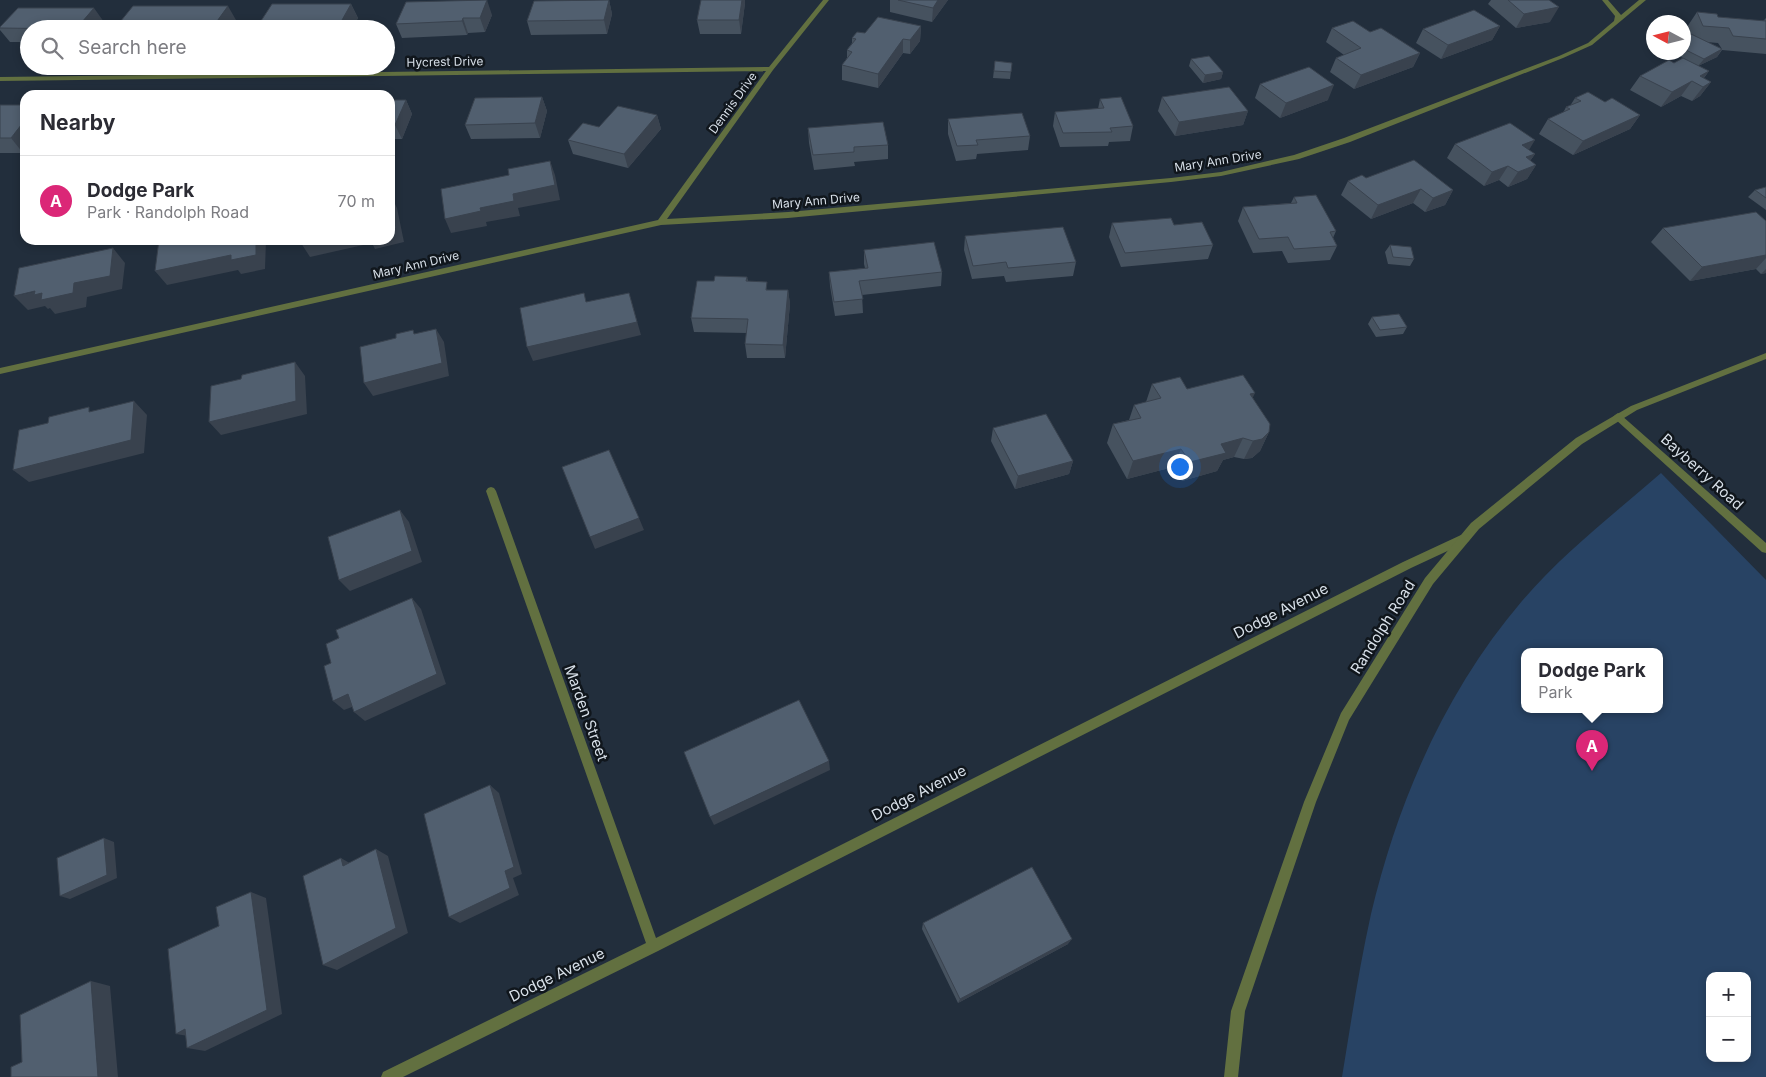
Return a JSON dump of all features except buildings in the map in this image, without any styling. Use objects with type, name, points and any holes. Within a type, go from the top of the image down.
[{"type":"street","name":"Dennis Drive","points":[[661,222],[770,70],[826,0]]},
{"type":"street","points":[[1605,0],[1618,16],[1617,21]]},
{"type":"street","name":"Mary Ann Drive","points":[[0,371],[661,222],[788,215],[1161,181],[1221,174],[1263,166],[1347,140],[1561,57],[1590,44],[1643,0]]},
{"type":"street","name":"Hycrest Drive","points":[[395,74],[770,70]]},
{"type":"street","name":"Hycrest Drive","points":[[0,79],[342,75]]},
{"type":"street","name":"Randolph Road","points":[[1230,1077],[1238,1011],[1310,802],[1345,717],[1429,580],[1475,526],[1579,441],[1634,408],[1766,356]]},
{"type":"street","name":"Bayberry Road","points":[[1618,417],[1766,550]]},
{"type":"street","name":"Marden Street","points":[[491,491],[653,946]]},
{"type":"street","name":"Dodge Avenue","points":[[388,1077],[653,946],[1407,565],[1465,538]]},
{"type":"shaded area","points":[[1661,473],[1766,580],[1766,1077],[1342,1077],[1355,995],[1371,914],[1382,871],[1395,830],[1428,748],[1470,671],[1495,635],[1538,583],[1572,550]]},
{"type":"place","name":"Dodge Park","points":[[1592,771]]}]
